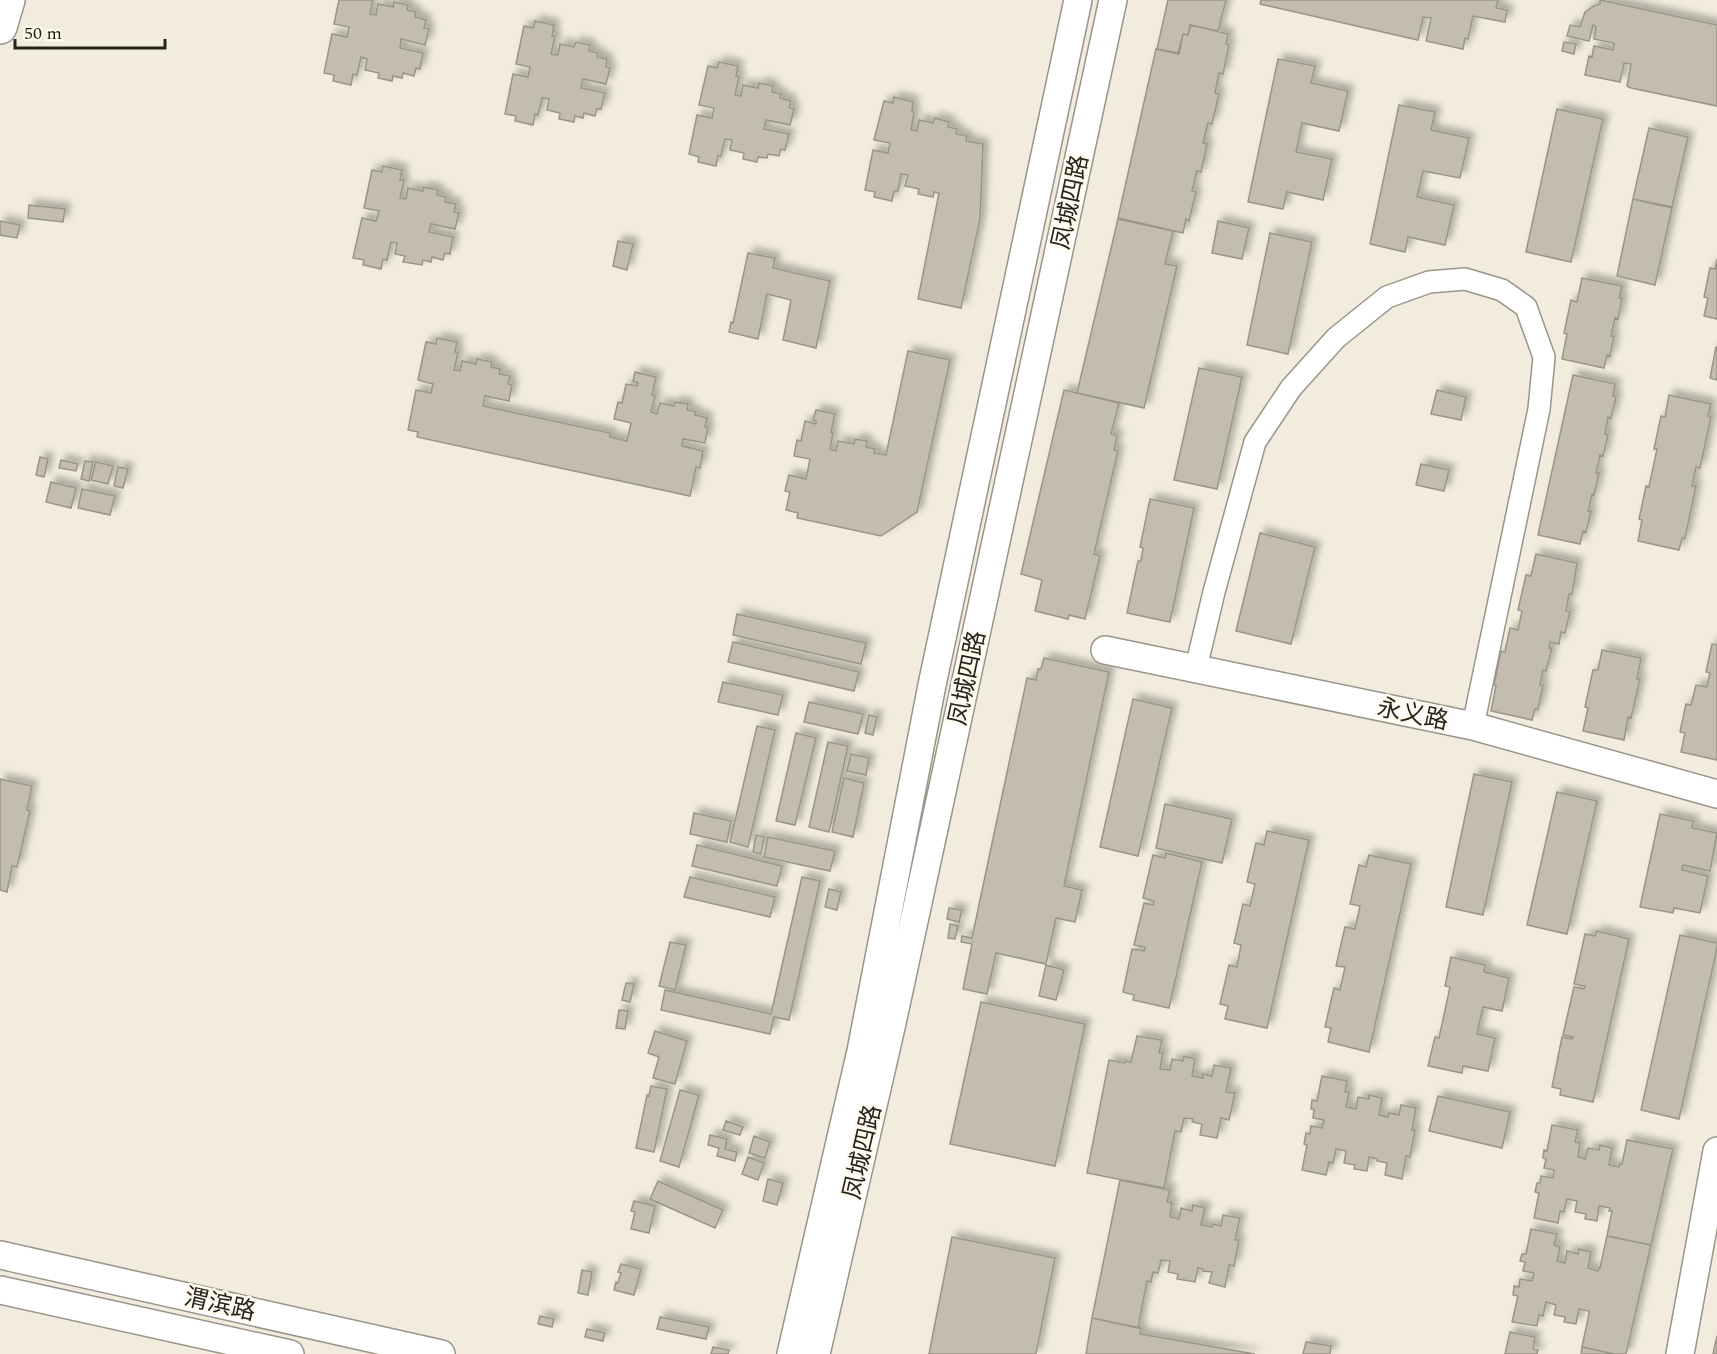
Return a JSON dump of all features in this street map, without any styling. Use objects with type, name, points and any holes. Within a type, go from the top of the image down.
[{"type":"main road","points":[[0,27],[8,0]]},
{"type":"street","name":"凤城四路","points":[[791,1354],[861,1051],[932,685],[1078,0]]},
{"type":"street","name":"凤城四路","points":[[816,1354],[892,1023],[1113,0]]},
{"type":"street","points":[[1196,668],[1255,442],[1290,388],[1336,338],[1387,297],[1430,282],[1465,279],[1502,290],[1526,307],[1544,357],[1539,409],[1473,726]]},
{"type":"street","name":"永义路","points":[[1105,650],[1473,726],[1717,794]]},
{"type":"street","points":[[1680,1354],[1717,1151]]},
{"type":"street","name":"渭滨路","points":[[0,1255],[441,1354]]},
{"type":"street","name":"渭滨路","points":[[0,1290],[290,1354]]},
{"type":"building","points":[[339,0],[373,0],[370,14],[376,15],[378,4],[393,7],[394,2],[408,5],[407,10],[416,12],[415,17],[426,20],[424,28],[429,29],[425,45],[401,39],[400,48],[423,53],[420,69],[416,68],[414,76],[403,73],[402,78],[393,76],[392,81],[378,78],[379,73],[365,70],[367,59],[361,57],[357,75],[353,74],[351,85],[333,81],[334,75],[324,73],[332,34],[347,37],[349,27],[334,24]]},
{"type":"building","points":[[1168,0],[1226,0],[1218,31],[1190,25],[1188,35],[1183,34],[1178,53],[1157,49]]},
{"type":"building","points":[[1261,0],[1498,0],[1496,8],[1507,10],[1505,22],[1473,16],[1468,39],[1465,38],[1463,49],[1426,41],[1431,18],[1423,17],[1418,40],[1260,4]]},
{"type":"building","points":[[1600,0],[1717,25],[1717,106],[1631,88],[1627,86],[1631,64],[1624,63],[1620,82],[1585,75],[1589,56],[1592,57],[1594,46],[1613,50],[1614,43],[1594,39],[1596,27],[1593,25],[1589,41],[1567,36],[1570,25],[1580,27],[1585,12],[1600,4]]},
{"type":"building","points":[[535,21],[554,25],[552,36],[555,36],[551,54],[558,55],[560,44],[574,47],[576,42],[590,45],[589,51],[598,53],[597,57],[607,59],[606,67],[610,68],[606,84],[583,79],[581,88],[605,93],[601,109],[597,109],[595,116],[584,113],[583,118],[575,116],[574,122],[559,119],[560,113],[547,110],[549,99],[542,98],[533,125],[515,121],[516,116],[505,114],[513,74],[528,77],[530,67],[516,64],[524,26],[533,28]]},
{"type":"building","points":[[1191,25],[1228,34],[1226,44],[1229,45],[1223,74],[1219,73],[1215,93],[1219,94],[1212,124],[1208,123],[1203,143],[1207,144],[1201,172],[1197,171],[1192,191],[1196,192],[1189,221],[1186,219],[1183,233],[1118,218],[1156,49],[1179,54],[1183,34],[1188,35]]},
{"type":"building","points":[[1564,42],[1576,44],[1574,54],[1562,51]]},
{"type":"building","points":[[1278,59],[1315,66],[1311,83],[1348,91],[1339,131],[1302,123],[1296,152],[1332,159],[1323,200],[1287,192],[1283,209],[1248,202]]},
{"type":"building","points":[[719,62],[738,66],[736,76],[739,77],[735,95],[741,96],[743,85],[758,88],[759,83],[773,86],[772,92],[781,94],[780,98],[791,101],[789,108],[794,109],[790,125],[766,120],[764,129],[789,134],[785,150],[781,149],[779,156],[768,154],[767,158],[758,157],[757,162],[743,159],[744,153],[730,150],[732,140],[725,139],[716,166],[698,162],[699,157],[689,154],[697,115],[712,118],[714,108],[699,105],[708,66],[717,68]]},
{"type":"building","points":[[894,97],[913,102],[911,130],[917,131],[919,120],[933,123],[935,118],[949,122],[948,127],[957,129],[956,134],[967,136],[966,141],[983,144],[980,219],[961,308],[918,299],[939,193],[934,192],[933,197],[918,194],[919,189],[905,186],[908,175],[901,174],[898,191],[894,191],[892,201],[874,197],[875,192],[865,190],[873,150],[888,153],[890,143],[874,140],[884,101],[893,103]]},
{"type":"building","points":[[1399,105],[1435,112],[1431,130],[1469,138],[1460,178],[1423,171],[1417,197],[1454,205],[1445,245],[1408,237],[1405,252],[1370,244]]},
{"type":"building","points":[[1557,109],[1603,119],[1571,262],[1526,252]]},
{"type":"building","points":[[1649,128],[1688,137],[1672,207],[1633,199]]},
{"type":"building","points":[[383,166],[402,170],[400,180],[404,180],[400,198],[406,199],[408,188],[423,191],[423,187],[438,190],[437,195],[446,197],[445,202],[456,204],[454,212],[459,213],[455,229],[431,224],[429,232],[453,237],[450,254],[445,253],[443,260],[432,257],[431,262],[423,260],[422,265],[403,262],[405,256],[395,254],[397,243],[391,242],[387,260],[383,259],[381,269],[363,265],[364,260],[353,258],[362,218],[376,221],[379,211],[364,208],[372,170],[382,172]]},
{"type":"building","points":[[1633,199],[1672,208],[1655,285],[1617,276]]},
{"type":"building","points":[[29,205],[65,209],[63,222],[28,218]]},
{"type":"building","points":[[1118,219],[1173,231],[1165,264],[1177,266],[1144,408],[1077,393]]},
{"type":"building","points":[[0,221],[20,225],[17,238],[0,235]]},
{"type":"building","points":[[1218,221],[1249,228],[1242,259],[1212,253]]},
{"type":"building","points":[[1270,233],[1312,242],[1288,354],[1247,345]]},
{"type":"building","points":[[618,241],[633,244],[627,270],[613,266]]},
{"type":"building","points":[[748,253],[775,258],[773,268],[830,281],[816,348],[783,340],[791,300],[767,294],[758,339],[729,332]]},
{"type":"building","points":[[1717,259],[1717,319],[1704,316],[1708,298],[1704,297],[1710,268],[1715,269]]},
{"type":"building","points":[[1582,278],[1622,286],[1618,319],[1615,318],[1611,336],[1614,336],[1610,356],[1607,355],[1604,368],[1562,359],[1567,334],[1564,333],[1571,300],[1577,302]]},
{"type":"building","points":[[437,338],[457,342],[455,352],[458,353],[454,370],[460,371],[462,361],[476,364],[477,359],[492,362],[491,367],[500,369],[499,374],[510,376],[508,384],[512,385],[509,401],[485,396],[483,406],[610,433],[610,437],[627,441],[631,423],[614,419],[618,402],[622,403],[626,384],[637,386],[638,383],[633,381],[635,372],[656,377],[651,412],[657,414],[660,403],[674,406],[675,402],[688,404],[687,410],[707,418],[705,443],[683,439],[682,446],[703,451],[700,468],[696,467],[690,496],[417,437],[418,432],[408,430],[416,390],[431,393],[433,384],[418,380],[426,342],[436,344]]},
{"type":"building","points":[[1717,347],[1717,380],[1710,378]]},
{"type":"building","points":[[908,351],[950,360],[917,512],[881,536],[797,518],[798,513],[786,510],[790,492],[785,491],[789,475],[806,479],[810,459],[794,456],[797,440],[801,441],[805,421],[816,424],[813,420],[816,410],[835,414],[830,449],[836,451],[838,441],[854,444],[855,439],[867,441],[866,447],[875,449],[874,453],[886,455]]},
{"type":"building","points":[[1199,368],[1242,377],[1217,489],[1174,480]]},
{"type":"building","points":[[1573,375],[1615,384],[1613,396],[1616,397],[1611,418],[1608,417],[1605,434],[1608,435],[1603,456],[1600,455],[1596,473],[1599,473],[1588,511],[1591,511],[1586,532],[1583,531],[1580,544],[1538,535]]},
{"type":"building","points":[[1064,390],[1119,403],[1111,434],[1117,436],[1114,450],[1118,451],[1094,554],[1100,556],[1085,619],[1069,615],[1068,619],[1035,611],[1042,580],[1021,574]]},
{"type":"building","points":[[1437,390],[1466,397],[1461,420],[1431,414]]},
{"type":"building","points":[[1669,395],[1711,404],[1708,416],[1711,417],[1700,468],[1696,467],[1692,486],[1696,486],[1685,538],[1682,538],[1679,550],[1638,541],[1642,520],[1639,519],[1646,486],[1649,487],[1661,416],[1665,417]]},
{"type":"building","points":[[40,457],[48,459],[44,477],[36,475]]},
{"type":"building","points":[[61,460],[78,464],[76,471],[59,468]]},
{"type":"building","points":[[85,461],[93,462],[89,481],[81,479]]},
{"type":"building","points":[[96,462],[113,466],[108,484],[91,480]]},
{"type":"building","points":[[1421,464],[1449,470],[1444,491],[1416,485]]},
{"type":"building","points":[[118,467],[128,469],[123,488],[114,486]]},
{"type":"building","points":[[51,482],[76,488],[71,508],[46,502]]},
{"type":"building","points":[[82,489],[115,496],[110,515],[78,508]]},
{"type":"building","points":[[1150,499],[1194,508],[1170,622],[1127,613],[1138,561],[1141,561],[1143,548],[1140,547]]},
{"type":"building","points":[[1260,533],[1315,547],[1291,644],[1236,631]]},
{"type":"building","points":[[1536,554],[1577,563],[1572,594],[1569,594],[1566,611],[1570,612],[1565,633],[1561,632],[1559,644],[1550,642],[1549,648],[1552,648],[1546,671],[1543,670],[1540,685],[1543,686],[1538,709],[1535,709],[1532,720],[1491,711],[1501,651],[1505,652],[1510,628],[1518,630],[1522,611],[1518,610],[1526,575],[1531,576]]},
{"type":"building","points":[[737,614],[866,643],[861,664],[733,635]]},
{"type":"building","points":[[733,642],[859,672],[854,691],[728,662]]},
{"type":"building","points":[[1712,644],[1717,645],[1717,760],[1681,752],[1685,733],[1680,732],[1686,704],[1691,705],[1696,685],[1707,687],[1710,673],[1706,672]]},
{"type":"building","points":[[1602,650],[1641,658],[1637,679],[1640,679],[1631,718],[1628,717],[1624,740],[1583,731],[1588,708],[1585,707],[1593,670],[1598,670]]},
{"type":"building","points":[[1044,658],[1109,672],[1064,886],[1082,890],[1075,922],[1056,918],[1046,964],[996,953],[987,994],[963,989],[972,944],[961,942],[962,936],[972,938],[1027,678],[1036,680],[1038,669],[1041,669]]},
{"type":"building","points":[[723,682],[783,695],[778,715],[718,702]]},
{"type":"building","points":[[1133,699],[1172,708],[1138,856],[1100,847]]},
{"type":"building","points":[[809,702],[863,714],[858,734],[804,722]]},
{"type":"building","points":[[869,715],[877,717],[873,735],[865,733]]},
{"type":"building","points":[[757,726],[775,730],[748,847],[730,842]]},
{"type":"building","points":[[796,733],[816,738],[795,825],[776,821]]},
{"type":"building","points":[[828,742],[848,746],[829,832],[809,827]]},
{"type":"building","points":[[851,754],[869,758],[866,775],[847,771]]},
{"type":"building","points":[[1474,774],[1512,782],[1483,915],[1446,907]]},
{"type":"building","points":[[844,778],[864,783],[853,837],[832,832]]},
{"type":"building","points":[[0,779],[32,786],[27,810],[30,811],[17,867],[12,866],[7,892],[0,890]]},
{"type":"building","points":[[1557,792],[1597,801],[1567,934],[1527,925]]},
{"type":"building","points":[[1165,804],[1232,819],[1222,863],[1156,848]]},
{"type":"building","points":[[694,813],[731,821],[727,842],[690,834]]},
{"type":"building","points":[[1660,814],[1693,821],[1692,828],[1717,833],[1710,871],[1683,865],[1682,870],[1708,876],[1700,913],[1674,908],[1673,913],[1640,907]]},
{"type":"building","points":[[1267,831],[1309,840],[1267,1028],[1225,1019],[1228,1006],[1220,1004],[1229,965],[1237,967],[1241,945],[1234,943],[1243,904],[1250,906],[1255,884],[1247,882],[1256,843],[1264,845]]},
{"type":"building","points":[[756,835],[764,837],[761,854],[753,852]]},
{"type":"building","points":[[768,837],[835,851],[830,871],[764,857]]},
{"type":"building","points":[[697,845],[782,866],[777,886],[692,866]]},
{"type":"building","points":[[1166,853],[1202,862],[1169,1008],[1133,1000],[1134,995],[1123,992],[1132,949],[1144,951],[1145,947],[1134,945],[1144,903],[1153,905],[1154,901],[1143,898],[1153,855],[1165,858]]},
{"type":"building","points":[[1369,855],[1411,864],[1369,1052],[1328,1042],[1331,1028],[1325,1027],[1334,988],[1340,990],[1345,967],[1336,966],[1345,927],[1355,929],[1360,906],[1350,904],[1359,865],[1366,867]]},
{"type":"building","points":[[690,877],[775,897],[770,917],[684,897]]},
{"type":"building","points":[[802,877],[820,881],[789,1020],[774,1017],[770,1034],[661,1010],[665,990],[771,1014]]},
{"type":"building","points":[[829,889],[841,892],[837,910],[825,907]]},
{"type":"building","points":[[949,908],[962,910],[959,922],[947,919]]},
{"type":"building","points":[[950,924],[958,926],[955,939],[948,938]]},
{"type":"building","points":[[1597,931],[1629,939],[1593,1102],[1560,1095],[1561,1089],[1552,1087],[1562,1037],[1572,1039],[1573,1037],[1563,1035],[1574,987],[1584,989],[1585,986],[1574,984],[1585,934],[1595,936]]},
{"type":"building","points":[[1680,935],[1717,943],[1717,948],[1679,1119],[1641,1110]]},
{"type":"building","points":[[670,942],[686,945],[675,990],[659,986]]},
{"type":"building","points":[[1451,957],[1485,965],[1484,972],[1509,978],[1502,1011],[1483,1007],[1477,1034],[1495,1038],[1488,1071],[1463,1066],[1462,1073],[1428,1066],[1435,1037],[1439,1038],[1450,987],[1445,986]]},
{"type":"building","points":[[1046,965],[1064,970],[1056,1000],[1039,996]]},
{"type":"building","points":[[626,983],[634,984],[630,1002],[622,1000]]},
{"type":"building","points":[[981,1002],[1085,1024],[1055,1166],[950,1144]]},
{"type":"building","points":[[619,1010],[628,1011],[625,1029],[616,1028]]},
{"type":"building","points":[[655,1031],[687,1041],[675,1084],[653,1078],[659,1057],[648,1053]]},
{"type":"building","points":[[1137,1036],[1162,1040],[1159,1053],[1163,1053],[1160,1069],[1170,1070],[1172,1059],[1183,1061],[1184,1056],[1195,1059],[1192,1076],[1203,1078],[1203,1074],[1212,1076],[1214,1065],[1231,1068],[1226,1092],[1235,1093],[1229,1120],[1221,1118],[1217,1138],[1200,1135],[1202,1124],[1192,1122],[1193,1119],[1184,1118],[1181,1132],[1175,1131],[1164,1188],[1087,1173],[1109,1060],[1131,1062]]},
{"type":"building","points":[[1322,1076],[1347,1081],[1345,1092],[1349,1092],[1346,1107],[1356,1109],[1358,1097],[1369,1099],[1369,1095],[1382,1098],[1379,1115],[1388,1117],[1389,1113],[1399,1115],[1401,1105],[1416,1108],[1410,1157],[1406,1156],[1402,1179],[1385,1175],[1387,1163],[1369,1157],[1367,1171],[1354,1169],[1355,1165],[1344,1163],[1346,1151],[1336,1149],[1333,1163],[1329,1162],[1326,1175],[1302,1170],[1307,1145],[1304,1144],[1306,1133],[1310,1134],[1311,1126],[1322,1128],[1324,1120],[1313,1118],[1314,1109],[1311,1109],[1312,1100],[1317,1101]]},
{"type":"building","points":[[651,1086],[667,1089],[654,1152],[636,1148]]},
{"type":"building","points":[[680,1090],[699,1095],[679,1167],[660,1161]]},
{"type":"building","points":[[1438,1096],[1510,1112],[1502,1148],[1429,1131]]},
{"type":"building","points":[[726,1121],[743,1127],[740,1135],[723,1130]]},
{"type":"building","points":[[1552,1125],[1578,1130],[1575,1142],[1580,1143],[1578,1157],[1585,1159],[1588,1148],[1599,1150],[1600,1145],[1612,1148],[1609,1165],[1619,1167],[1622,1164],[1627,1140],[1673,1149],[1651,1245],[1607,1236],[1612,1211],[1609,1211],[1610,1208],[1599,1206],[1597,1221],[1585,1219],[1586,1214],[1575,1212],[1577,1201],[1567,1199],[1564,1212],[1560,1211],[1558,1223],[1534,1218],[1539,1193],[1535,1192],[1537,1183],[1540,1183],[1541,1176],[1553,1178],[1554,1170],[1544,1168],[1546,1159],[1543,1158],[1544,1150],[1547,1151]]},
{"type":"building","points":[[710,1135],[727,1139],[725,1149],[737,1152],[735,1161],[717,1156],[719,1148],[708,1145]]},
{"type":"building","points":[[754,1136],[770,1142],[765,1158],[749,1153]]},
{"type":"building","points":[[748,1157],[764,1163],[758,1180],[742,1174]]},
{"type":"building","points":[[768,1179],[783,1183],[777,1205],[763,1201]]},
{"type":"building","points":[[1120,1180],[1170,1190],[1167,1202],[1172,1203],[1170,1217],[1179,1219],[1181,1208],[1192,1211],[1193,1205],[1205,1208],[1201,1225],[1221,1226],[1223,1215],[1240,1218],[1235,1240],[1239,1240],[1234,1266],[1229,1265],[1225,1287],[1209,1283],[1212,1272],[1198,1268],[1195,1282],[1177,1279],[1178,1274],[1168,1272],[1170,1261],[1161,1260],[1158,1273],[1153,1272],[1151,1282],[1147,1281],[1138,1328],[1092,1318]]},
{"type":"building","points":[[658,1181],[723,1210],[715,1228],[650,1199]]},
{"type":"building","points":[[634,1201],[655,1206],[649,1233],[631,1229],[635,1212],[631,1211]]},
{"type":"building","points":[[1531,1229],[1557,1234],[1554,1245],[1560,1247],[1557,1261],[1565,1263],[1567,1251],[1578,1254],[1579,1249],[1591,1252],[1588,1268],[1598,1271],[1607,1236],[1651,1245],[1626,1354],[1614,1354],[1582,1347],[1589,1311],[1579,1309],[1576,1324],[1564,1322],[1565,1317],[1554,1315],[1556,1305],[1546,1302],[1543,1316],[1539,1315],[1537,1326],[1512,1322],[1518,1296],[1513,1295],[1514,1286],[1519,1287],[1520,1279],[1532,1281],[1534,1273],[1523,1271],[1525,1262],[1520,1261],[1522,1254],[1526,1254]]},
{"type":"building","points":[[952,1237],[1055,1258],[1036,1354],[929,1354]]},
{"type":"building","points":[[621,1264],[641,1269],[634,1295],[614,1290],[621,1273],[618,1272]]},
{"type":"building","points":[[582,1270],[592,1272],[588,1295],[578,1293]]},
{"type":"building","points":[[540,1316],[554,1319],[552,1327],[538,1324]]},
{"type":"building","points":[[660,1317],[709,1327],[706,1339],[657,1329]]},
{"type":"building","points":[[1092,1318],[1141,1328],[1140,1334],[1255,1354],[1086,1354]]},
{"type":"building","points":[[587,1329],[605,1333],[603,1341],[585,1337]]},
{"type":"building","points":[[1510,1332],[1535,1337],[1533,1349],[1538,1350],[1537,1354],[1505,1354]]},
{"type":"building","points":[[1717,1336],[1717,1354],[1713,1354]]},
{"type":"building","points":[[1306,1342],[1331,1346],[1330,1354],[1303,1354]]},
{"type":"building","points":[[713,1347],[729,1350],[728,1354],[711,1354]]},
{"type":"building","points":[[1582,1347],[1614,1354],[1581,1354]]}]
